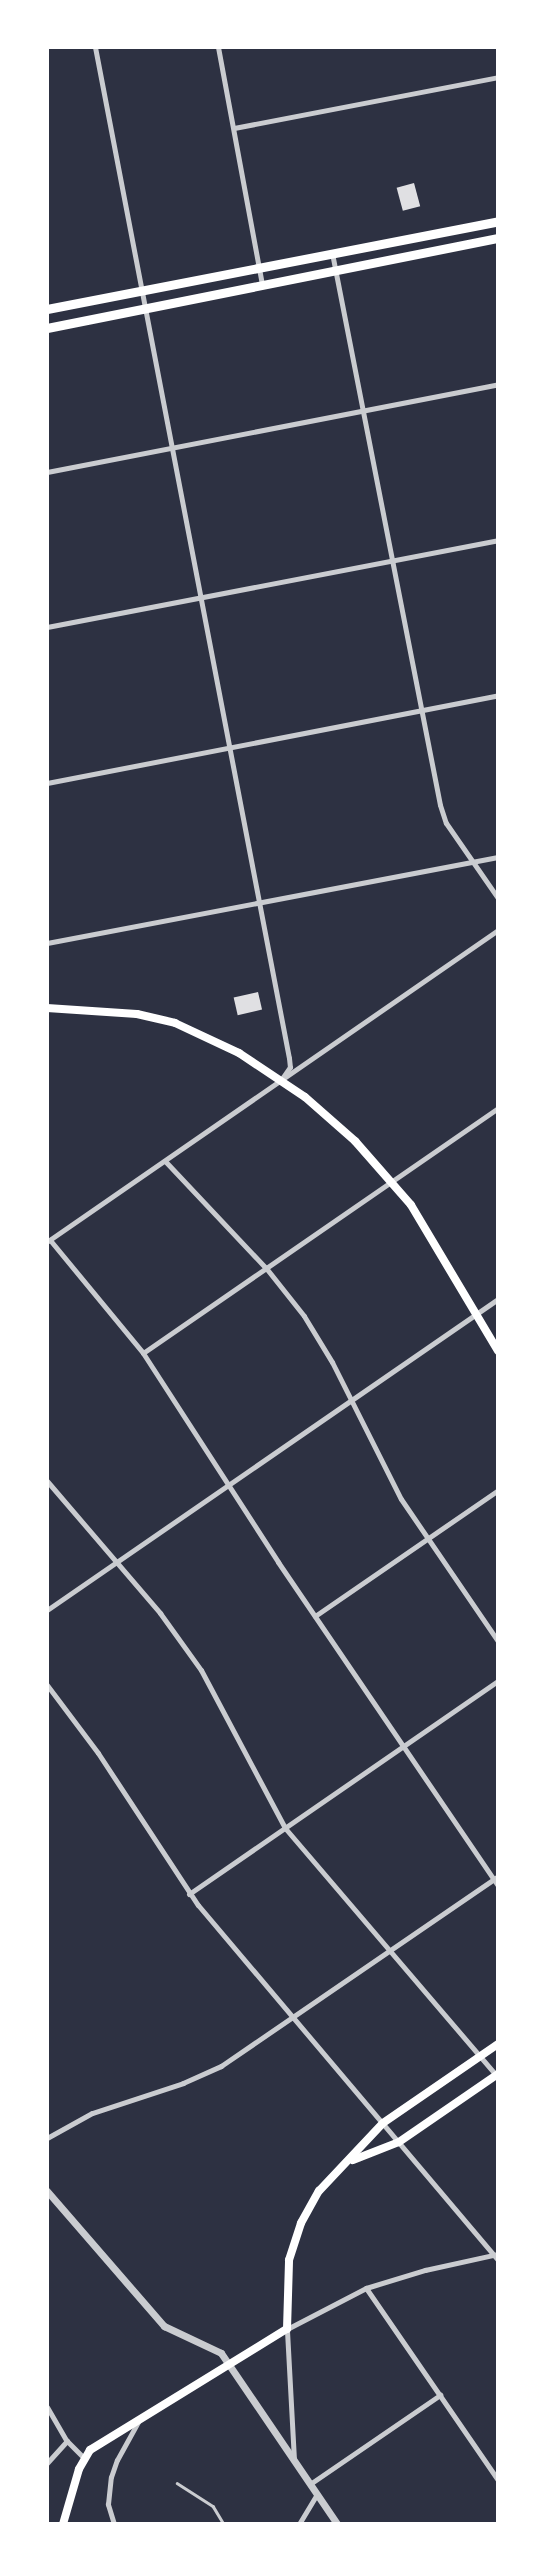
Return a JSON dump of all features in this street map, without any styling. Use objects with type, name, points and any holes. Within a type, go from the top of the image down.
[{"type":"main road","points":[[47,309],[498,221]]},
{"type":"main road","points":[[47,328],[498,238]]},
{"type":"main road","points":[[47,1009],[137,1014],[175,1023],[219,1041],[281,1080],[355,1141],[392,1181],[425,1224],[498,1351]]},
{"type":"main road","points":[[63,2524],[84,2458],[97,2445],[287,2329],[287,2288],[295,2240],[318,2191],[383,2123],[498,2044]]},
{"type":"main road","points":[[344,2165],[363,2154],[399,2142],[497,2076]]},
{"type":"street","points":[[95,47],[290,1067],[281,1080]]},
{"type":"street","points":[[218,47],[262,285]]},
{"type":"street","points":[[233,128],[498,77]]},
{"type":"street","points":[[332,252],[442,814],[498,898]]},
{"type":"street","points":[[47,472],[498,384]]},
{"type":"street","points":[[47,627],[498,540]]},
{"type":"street","points":[[47,783],[498,695]]},
{"type":"street","points":[[47,943],[498,857]]},
{"type":"street","points":[[498,930],[49,1241],[143,1353],[315,1616],[496,1878],[498,1886]]},
{"type":"street","points":[[143,1353],[498,1108]]},
{"type":"street","points":[[165,1161],[266,1268],[313,1331],[351,1400],[387,1476],[498,1641]]},
{"type":"street","points":[[47,1610],[498,1298]]},
{"type":"street","points":[[47,1481],[160,1613],[201,1670],[230,1719],[285,1828],[497,2076]]},
{"type":"street","points":[[315,1616],[498,1490]]},
{"type":"street","points":[[189,1894],[498,1681]]},
{"type":"street","points":[[47,1685],[98,1753],[189,1894],[496,2257],[425,2270],[366,2288],[287,2329],[294,2460]]},
{"type":"street","points":[[47,2138],[103,2108],[201,2076],[239,2055],[496,1878]]},
{"type":"street","points":[[47,2191],[156,2318],[173,2332],[221,2353],[337,2524]]},
{"type":"street","points":[[366,2288],[498,2480]]},
{"type":"street","points":[[310,2484],[440,2395]]},
{"type":"street","points":[[47,2407],[67,2441],[84,2458]]},
{"type":"street","points":[[114,2524],[108,2504],[111,2477],[117,2460],[140,2419]]},
{"type":"street","points":[[47,2463],[67,2441]]},
{"type":"street","points":[[299,2524],[317,2494]]},
{"type":"lane","points":[[177,2483],[213,2506],[224,2524]]},
{"type":"building","points":[[414,183],[420,206],[403,211],[397,188]]},
{"type":"building","points":[[258,992],[262,1010],[238,1015],[234,998]]}]
